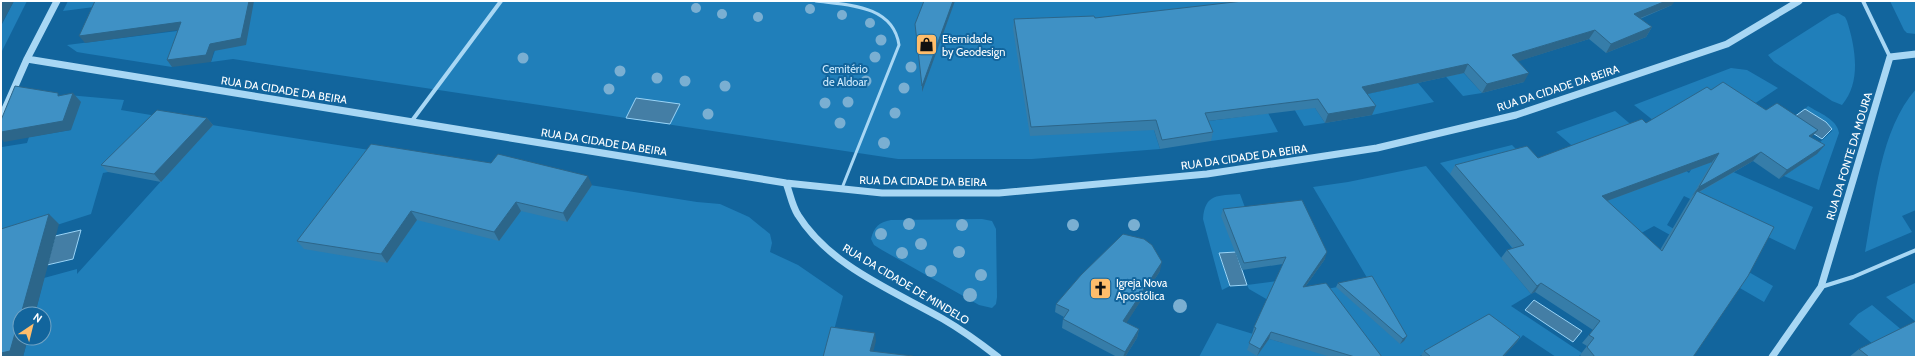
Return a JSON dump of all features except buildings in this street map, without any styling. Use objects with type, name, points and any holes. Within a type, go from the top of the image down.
[{"type":"street","points":[[1,118],[27,59],[58,1]]},
{"type":"street","points":[[411,122],[501,1]]},
{"type":"street","name":"RUA DA CIDADE DA BEIRA","points":[[27,59],[786,183],[882,193],[999,193],[1206,174],[1287,163],[1377,148],[1516,115],[1727,44],[1799,1]]},
{"type":"street","points":[[1863,1],[1890,56],[1916,54]]},
{"type":"street","name":"RUA DA FONTE DA MOURA","points":[[1772,357],[1821,287],[1890,56]]},
{"type":"street","name":"RUA DA CIDADE DE MINDELO","points":[[786,183],[789,198],[812,235],[843,262],[937,316],[990,350],[998,357]]},
{"type":"street","points":[[1821,287],[1853,277],[1916,250]]},
{"type":"lane","points":[[816,1],[868,10],[880,16],[898,33],[899,45],[842,190]]},
{"type":"green space","points":[[14,1],[27,1],[1,53],[1,26]]},
{"type":"green space","points":[[68,1],[104,1],[102,6],[63,11]]},
{"type":"green space","name":"Cemitério de Aldoar","points":[[232,1],[1286,1],[1300,85],[1325,123],[1304,126],[1237,10],[1146,105],[1160,149],[1032,159],[898,159],[233,59],[211,62]]},
{"type":"green space","points":[[1379,1],[1449,57],[1482,93],[1463,96]]},
{"type":"green space","points":[[1890,1],[1916,1],[1916,34],[1907,33],[1904,30]]},
{"type":"green space","points":[[1838,13],[1845,17],[1847,21],[1852,41],[1855,64],[1852,86],[1842,105],[1832,101],[1774,62],[1768,55],[1831,15]]},
{"type":"green space","points":[[185,30],[172,67],[77,52],[67,45]]},
{"type":"green space","points":[[1731,68],[1747,70],[1778,88],[1745,110],[1699,157],[1634,105]]},
{"type":"green space","points":[[1418,83],[1434,102],[1372,115],[1358,96]]},
{"type":"green space","points":[[1916,89],[1916,210],[1902,216],[1912,232],[1865,252],[1876,188],[1887,145],[1894,124]]},
{"type":"green space","points":[[68,95],[124,100],[121,110],[163,117],[108,172],[103,173],[91,214],[1,243],[2,147],[27,143],[29,137],[71,130]]},
{"type":"green space","points":[[1808,106],[1831,120],[1838,128],[1839,133],[1819,190],[1784,176],[1816,154],[1818,144],[1832,131],[1826,122],[1805,109]]},
{"type":"green space","points":[[1615,111],[1635,128],[1577,150],[1556,132]]},
{"type":"green space","points":[[1268,113],[1278,132],[1211,141],[1202,122]]},
{"type":"green space","points":[[212,125],[697,202],[720,204],[749,217],[770,234],[772,243],[770,252],[798,265],[843,296],[827,357],[23,357],[26,346],[52,346],[52,306],[37,306],[44,278],[77,269],[77,274]]},
{"type":"green space","points":[[1512,145],[1522,155],[1450,174],[1440,163]]},
{"type":"green space","points":[[1699,157],[1813,207],[1795,250],[1684,196],[1667,225],[1773,286],[1764,302],[1688,258],[1695,249],[1654,226],[1632,238],[1516,253],[1497,229],[1521,221],[1596,205],[1685,170],[1689,173]]},
{"type":"green space","points":[[1426,166],[1531,294],[1511,306],[1582,353],[1578,357],[1556,357],[1523,335],[1517,342],[1486,319],[1418,357],[1199,357],[1217,323],[1283,343],[1268,300],[1249,289],[1247,285],[1293,279],[1300,294],[1369,281],[1313,187],[1348,182]]},
{"type":"green space","points":[[1240,194],[1247,213],[1236,252],[1219,254],[1230,286],[1222,290],[1203,219],[1204,211],[1210,200],[1214,198],[1225,195]]},
{"type":"green space","points":[[982,219],[992,221],[996,229],[997,297],[996,304],[992,308],[979,305],[882,250],[874,245],[871,239],[874,231],[880,224],[891,220]]},
{"type":"green space","points":[[1915,283],[1916,284],[1916,322],[1886,297]]},
{"type":"green space","points":[[1872,305],[1903,331],[1874,345],[1849,324],[1858,314]]},
{"type":"shaded area","points":[[636,98],[680,104],[670,124],[626,118]]},
{"type":"shaded area","points":[[1805,109],[1826,122],[1832,129],[1822,139],[1811,132],[1794,117]]},
{"type":"shaded area","points":[[81,230],[73,259],[47,265],[55,236]]},
{"type":"shaded area","points":[[1236,252],[1247,285],[1230,286],[1219,253]]},
{"type":"shaded area","points":[[1534,300],[1582,331],[1573,342],[1525,310]]},
{"type":"place","name":"Eternidade by Geodesign","points":[[927,45]]},
{"type":"place","name":"Igreja Nova Apostólica","points":[[1100,289]]}]
